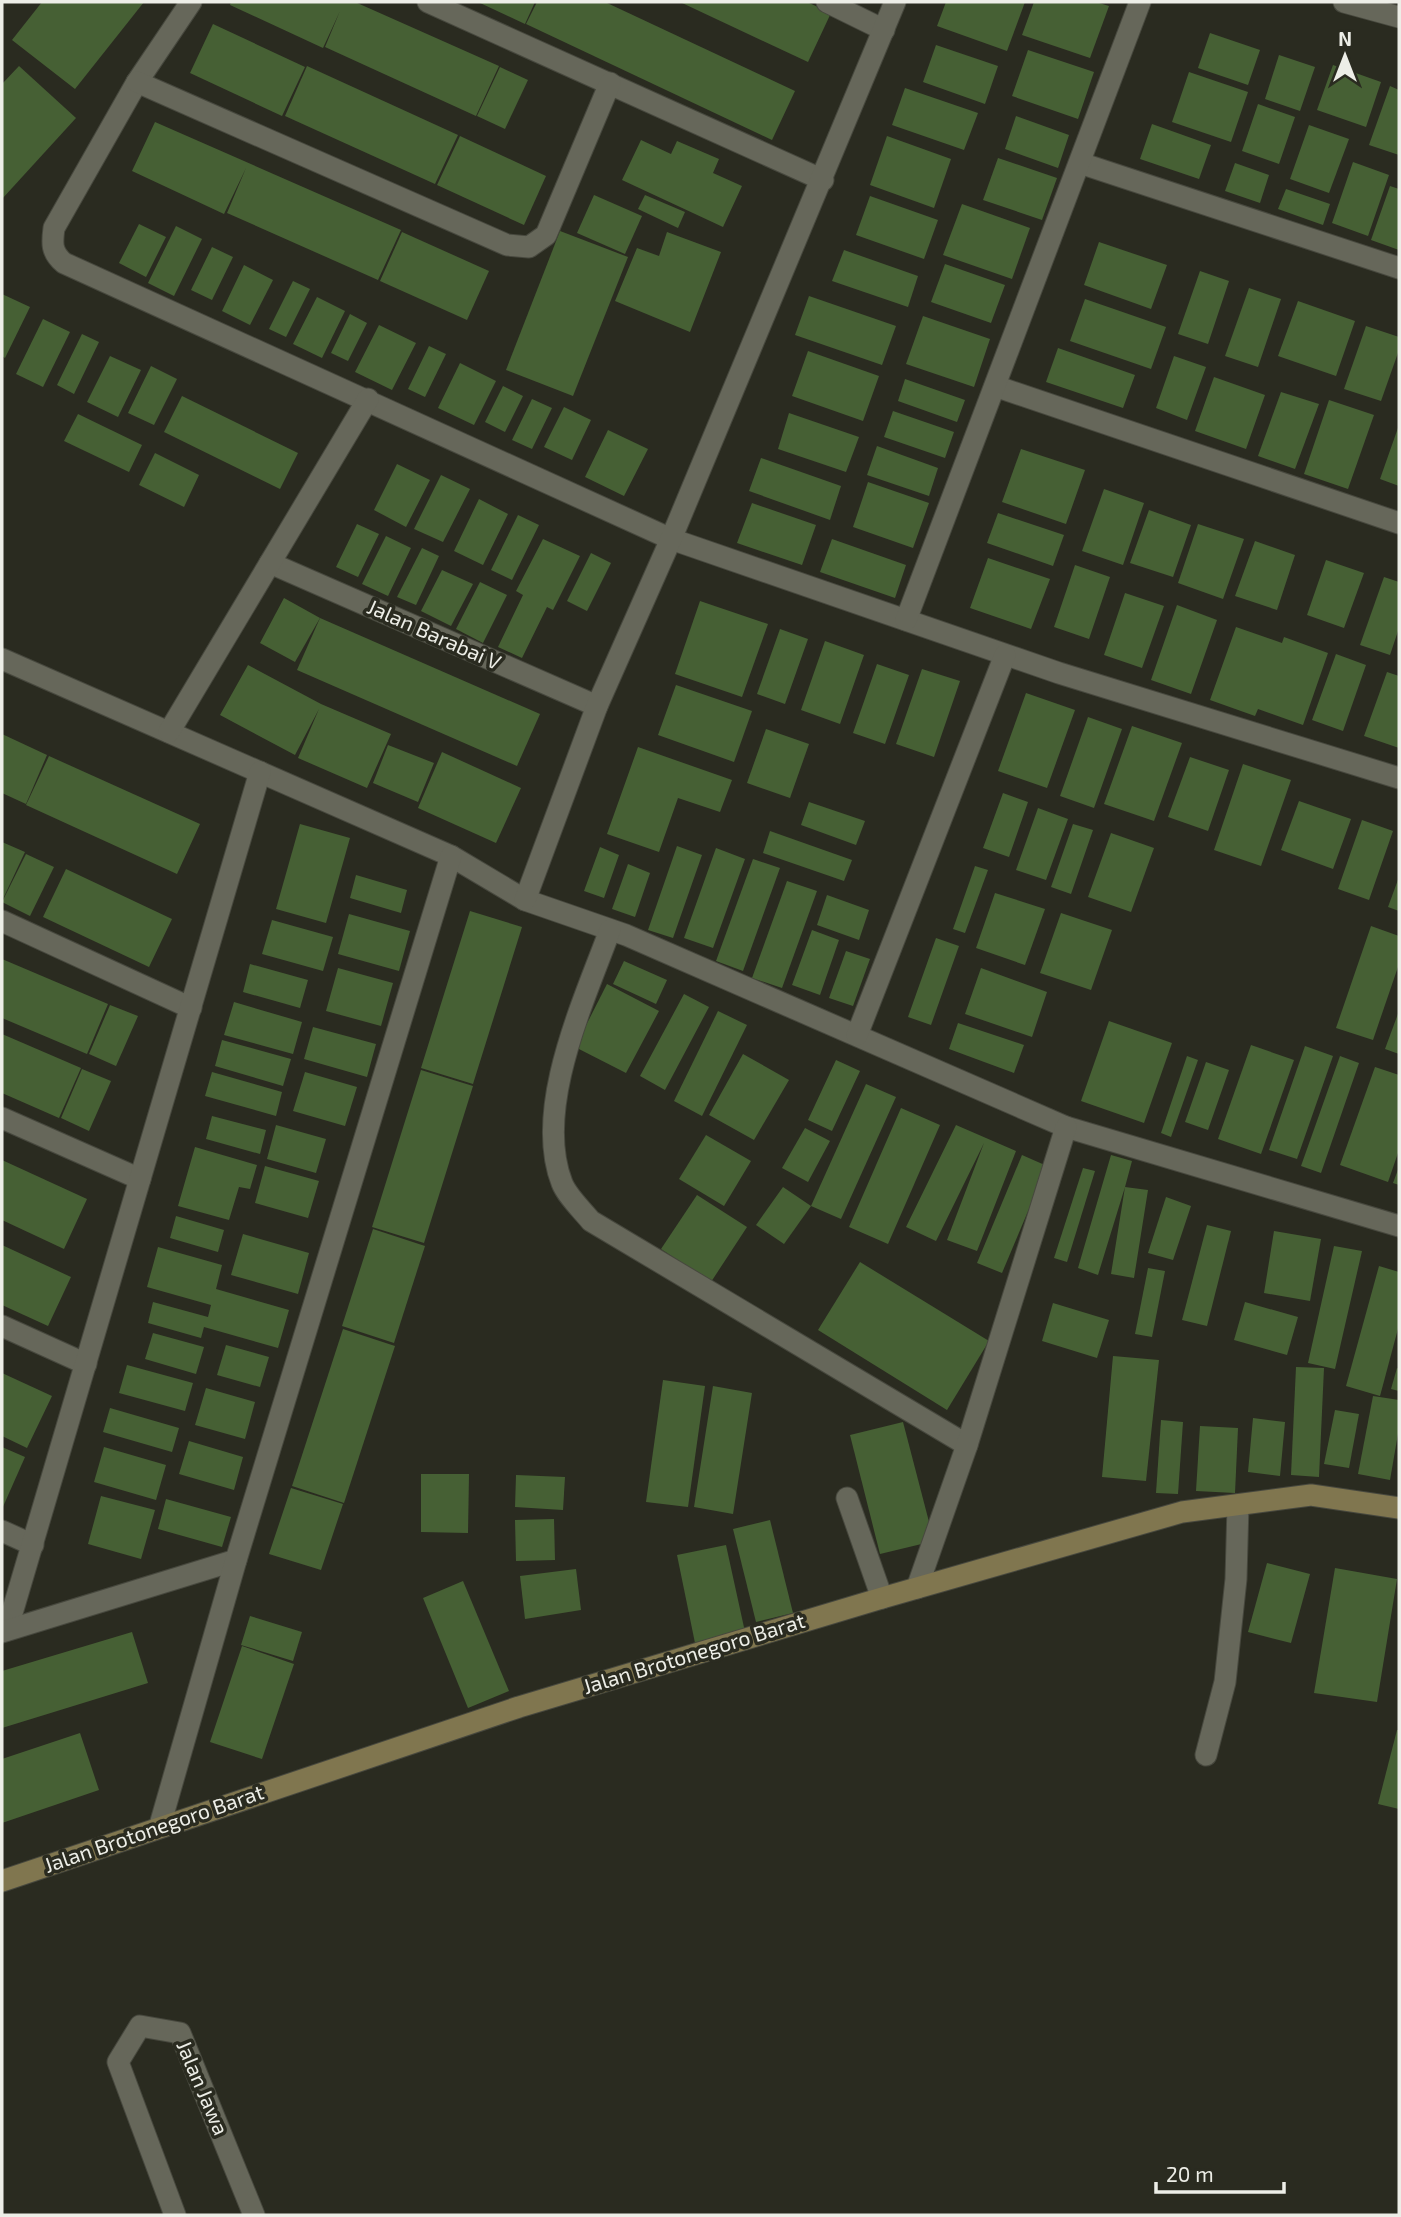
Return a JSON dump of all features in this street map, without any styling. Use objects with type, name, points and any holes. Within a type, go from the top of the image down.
[{"type":"main road","name":"Jalan Brotonegoro Barat","points":[[2,1881],[160,1825],[519,1707],[881,1598],[1182,1512],[1311,1495],[1399,1508]]},
{"type":"street","points":[[191,2],[137,82],[54,228],[52,247],[56,256],[64,263],[671,539],[1005,655],[1399,778]]},
{"type":"street","points":[[428,2],[822,180]]},
{"type":"street","points":[[827,2],[884,30]]},
{"type":"street","points":[[525,900],[597,706],[671,539],[895,2]]},
{"type":"street","points":[[906,620],[1140,2]]},
{"type":"street","points":[[1344,2],[1399,17]]},
{"type":"street","points":[[137,82],[507,245],[529,247],[546,235],[610,83]]},
{"type":"street","points":[[1080,163],[1399,268]]},
{"type":"street","points":[[995,386],[1399,523]]},
{"type":"street","points":[[169,732],[368,399]]},
{"type":"street","name":"Jalan Barabai V","points":[[270,563],[597,706]]},
{"type":"street","points":[[857,1035],[1005,655]]},
{"type":"street","points":[[2,659],[452,856],[525,900],[610,930],[1066,1127],[1399,1226]]},
{"type":"street","points":[[5,1631],[33,1545],[260,772]]},
{"type":"street","points":[[160,1825],[236,1560],[452,856]]},
{"type":"street","points":[[2,921],[191,1008]]},
{"type":"street","points":[[610,930],[574,1027],[556,1094],[554,1137],[562,1185],[591,1221],[967,1445]]},
{"type":"street","points":[[2,1118],[140,1179]]},
{"type":"street","points":[[917,1588],[967,1445],[1066,1127]]},
{"type":"street","points":[[2,1326],[86,1364]]},
{"type":"street","points":[[847,1498],[881,1598]]},
{"type":"street","points":[[1206,1755],[1225,1682],[1236,1579],[1238,1505]]},
{"type":"street","points":[[2,1531],[33,1545]]},
{"type":"street","points":[[5,1631],[236,1560]]},
{"type":"street","name":"Jalan Jawa","points":[[174,2215],[118,2062],[140,2026],[180,2033],[254,2215]]},
{"type":"building","points":[[42,2],[144,2],[75,89],[12,40]]},
{"type":"building","points":[[231,2],[355,2],[499,66],[476,116],[325,47],[340,11],[323,48],[230,5]]},
{"type":"building","points":[[478,2],[535,2],[525,24]]},
{"type":"building","points":[[537,2],[605,2],[795,91],[772,140],[526,24]]},
{"type":"building","points":[[680,2],[807,2],[831,13],[808,62]]},
{"type":"building","points":[[946,2],[1025,2],[1007,51],[937,26]]},
{"type":"building","points":[[1034,2],[1096,2],[1109,6],[1090,58],[1022,35]]},
{"type":"building","points":[[213,24],[305,67],[282,116],[190,73]]},
{"type":"building","points":[[1210,33],[1260,50],[1248,85],[1198,68]]},
{"type":"building","points":[[936,45],[998,66],[985,104],[923,82]]},
{"type":"building","points":[[1028,50],[1094,72],[1078,119],[1012,96]]},
{"type":"building","points":[[1279,55],[1315,67],[1300,111],[1265,99]]},
{"type":"building","points":[[1333,65],[1381,82],[1366,127],[1317,110]]},
{"type":"building","points":[[19,66],[76,118],[2,199],[2,84]]},
{"type":"building","points":[[307,66],[458,135],[435,184],[285,116]]},
{"type":"building","points":[[500,67],[528,80],[505,129],[477,116]]},
{"type":"building","points":[[1189,72],[1248,92],[1231,142],[1172,122]]},
{"type":"building","points":[[1390,86],[1399,90],[1399,155],[1369,145]]},
{"type":"building","points":[[905,88],[978,113],[964,150],[892,125]]},
{"type":"building","points":[[1258,104],[1295,117],[1279,164],[1242,151]]},
{"type":"building","points":[[1016,116],[1069,135],[1058,168],[1005,149]]},
{"type":"building","points":[[155,122],[401,230],[378,280],[227,213],[246,168],[224,214],[132,171]]},
{"type":"building","points":[[1152,124],[1211,145],[1199,179],[1140,159]]},
{"type":"building","points":[[1309,125],[1349,139],[1329,193],[1290,179]]},
{"type":"building","points":[[460,136],[546,176],[524,225],[437,185]]},
{"type":"building","points":[[887,136],[951,159],[934,208],[870,185]]},
{"type":"building","points":[[641,140],[671,154],[677,141],[719,159],[713,173],[742,186],[723,227],[622,180]]},
{"type":"building","points":[[998,158],[1057,178],[1042,220],[983,200]]},
{"type":"building","points":[[1353,162],[1389,175],[1368,236],[1332,223]]},
{"type":"building","points":[[1235,163],[1269,175],[1260,203],[1225,191]]},
{"type":"building","points":[[1390,186],[1399,189],[1399,250],[1371,240]]},
{"type":"building","points":[[1286,189],[1330,204],[1323,225],[1278,209]]},
{"type":"building","points":[[594,195],[642,216],[625,254],[577,233]]},
{"type":"building","points":[[645,195],[685,212],[678,228],[638,209]]},
{"type":"building","points":[[870,196],[938,220],[924,259],[856,235]]},
{"type":"building","points":[[962,204],[1030,228],[1012,279],[943,255]]},
{"type":"building","points":[[139,224],[166,237],[146,277],[119,263]]},
{"type":"building","points":[[176,226],[202,239],[174,296],[148,283]]},
{"type":"building","points":[[560,231],[628,257],[573,396],[506,370]]},
{"type":"building","points":[[402,232],[489,271],[467,320],[380,281]]},
{"type":"building","points":[[667,232],[721,252],[690,332],[615,301],[637,248],[659,256]]},
{"type":"building","points":[[1099,242],[1167,265],[1151,309],[1084,285]]},
{"type":"building","points":[[212,247],[233,257],[212,300],[191,290]]},
{"type":"building","points":[[844,250],[918,276],[908,307],[832,281]]},
{"type":"building","points":[[945,264],[1005,285],[991,323],[931,302]]},
{"type":"building","points":[[244,265],[273,280],[250,325],[222,311]]},
{"type":"building","points":[[1200,271],[1229,281],[1208,344],[1178,334]]},
{"type":"building","points":[[293,281],[310,289],[286,337],[269,329]]},
{"type":"building","points":[[1249,288],[1281,299],[1258,367],[1225,356]]},
{"type":"building","points":[[2,294],[30,307],[5,358],[2,356]]},
{"type":"building","points":[[809,296],[896,326],[882,365],[795,335]]},
{"type":"building","points":[[317,297],[345,311],[322,358],[293,344]]},
{"type":"building","points":[[1085,299],[1166,327],[1151,369],[1070,341]]},
{"type":"building","points":[[1298,301],[1355,321],[1336,376],[1278,356]]},
{"type":"building","points":[[350,314],[367,323],[348,361],[331,353]]},
{"type":"building","points":[[923,316],[990,339],[974,387],[906,364]]},
{"type":"building","points":[[43,319],[70,332],[43,387],[16,374]]},
{"type":"building","points":[[379,325],[416,343],[392,390],[355,372]]},
{"type":"building","points":[[1366,326],[1399,337],[1399,350],[1381,401],[1344,389]]},
{"type":"building","points":[[82,334],[99,342],[74,394],[57,385]]},
{"type":"building","points":[[429,346],[446,354],[425,397],[408,389]]},
{"type":"building","points":[[1058,348],[1135,375],[1123,408],[1046,382]]},
{"type":"building","points":[[808,351],[879,376],[863,421],[792,396]]},
{"type":"building","points":[[110,356],[141,370],[118,417],[87,402]]},
{"type":"building","points":[[1174,356],[1206,367],[1187,420],[1156,408]]},
{"type":"building","points":[[460,363],[496,381],[474,425],[438,408]]},
{"type":"building","points":[[151,366],[177,379],[154,425],[128,413]]},
{"type":"building","points":[[1214,377],[1265,395],[1246,449],[1195,431]]},
{"type":"building","points":[[905,379],[965,400],[957,422],[898,401]]},
{"type":"building","points":[[503,386],[523,396],[505,432],[485,422]]},
{"type":"building","points":[[1281,392],[1319,404],[1295,469],[1258,456]]},
{"type":"building","points":[[182,396],[298,453],[280,489],[164,432]]},
{"type":"building","points":[[532,399],[552,408],[532,449],[512,440]]},
{"type":"building","points":[[1329,400],[1374,415],[1348,489],[1304,474]]},
{"type":"building","points":[[564,407],[591,420],[572,460],[544,447]]},
{"type":"building","points":[[893,411],[954,432],[945,458],[884,437]]},
{"type":"building","points":[[789,413],[859,437],[846,472],[778,449]]},
{"type":"building","points":[[78,414],[142,445],[129,472],[64,441]]},
{"type":"building","points":[[1399,425],[1399,486],[1380,479]]},
{"type":"building","points":[[608,430],[648,449],[624,496],[585,477]]},
{"type":"building","points":[[877,446],[938,468],[929,496],[867,475]]},
{"type":"building","points":[[1021,449],[1085,470],[1066,524],[1002,502]]},
{"type":"building","points":[[155,453],[199,475],[184,507],[139,485]]},
{"type":"building","points":[[761,458],[841,486],[830,520],[749,491]]},
{"type":"building","points":[[397,464],[430,480],[406,527],[374,510]]},
{"type":"building","points":[[441,475],[470,489],[443,542],[414,529]]},
{"type":"building","points":[[868,482],[929,503],[913,548],[853,527]]},
{"type":"building","points":[[1104,489],[1144,503],[1123,565],[1082,551]]},
{"type":"building","points":[[479,499],[508,514],[483,565],[454,551]]},
{"type":"building","points":[[752,503],[816,525],[802,565],[737,543]]},
{"type":"building","points":[[1149,510],[1191,525],[1173,577],[1130,563]]},
{"type":"building","points":[[998,513],[1064,535],[1053,566],[987,543]]},
{"type":"building","points":[[518,515],[539,525],[512,580],[491,570]]},
{"type":"building","points":[[357,524],[379,534],[358,577],[336,567]]},
{"type":"building","points":[[1198,524],[1244,539],[1223,599],[1178,583]]},
{"type":"building","points":[[386,536],[411,548],[388,596],[362,584]]},
{"type":"building","points":[[543,539],[580,556],[553,610],[547,607],[522,658],[498,647],[523,595],[516,591]]},
{"type":"building","points":[[832,539],[906,565],[895,598],[820,572]]},
{"type":"building","points":[[1255,541],[1295,555],[1277,610],[1235,596]]},
{"type":"building","points":[[422,548],[439,556],[416,605],[397,597]]},
{"type":"building","points":[[591,553],[611,563],[587,611],[567,601]]},
{"type":"building","points":[[988,558],[1050,579],[1031,629],[970,608]]},
{"type":"building","points":[[1326,560],[1364,573],[1344,628],[1307,615]]},
{"type":"building","points":[[1075,565],[1110,577],[1089,639],[1054,627]]},
{"type":"building","points":[[442,570],[473,584],[451,626],[421,611]]},
{"type":"building","points":[[1384,577],[1399,582],[1399,628],[1390,655],[1360,645]]},
{"type":"building","points":[[480,582],[507,595],[483,643],[456,629]]},
{"type":"building","points":[[1125,593],[1164,606],[1142,668],[1104,655]]},
{"type":"building","points":[[284,598],[320,618],[295,662],[260,643]]},
{"type":"building","points":[[700,601],[768,624],[742,697],[675,674]]},
{"type":"building","points":[[1177,605],[1217,620],[1191,694],[1151,680]]},
{"type":"building","points":[[320,618],[540,714],[517,766],[297,670]]},
{"type":"building","points":[[1236,627],[1282,643],[1284,637],[1328,653],[1303,725],[1258,709],[1255,716],[1210,700]]},
{"type":"building","points":[[780,629],[808,639],[785,704],[757,694]]},
{"type":"building","points":[[825,641],[864,655],[840,724],[801,710]]},
{"type":"building","points":[[1336,654],[1366,665],[1343,731],[1312,720]]},
{"type":"building","points":[[877,664],[909,675],[885,744],[853,733]]},
{"type":"building","points":[[248,665],[321,704],[391,734],[367,788],[298,758],[319,709],[295,755],[220,715]]},
{"type":"building","points":[[922,669],[960,681],[934,757],[896,744]]},
{"type":"building","points":[[1387,672],[1399,676],[1399,748],[1364,736]]},
{"type":"building","points":[[676,685],[752,711],[734,762],[658,735]]},
{"type":"building","points":[[1026,693],[1075,710],[1047,788],[998,771]]},
{"type":"building","points":[[1088,717],[1122,729],[1094,808],[1060,796]]},
{"type":"building","points":[[1132,726],[1182,743],[1154,821],[1104,804]]},
{"type":"building","points":[[766,729],[809,744],[790,798],[747,783]]},
{"type":"building","points":[[2,734],[47,755],[26,804],[2,793]]},
{"type":"building","points":[[388,745],[434,763],[418,802],[373,783]]},
{"type":"building","points":[[638,747],[732,780],[720,812],[678,798],[659,852],[607,834]]},
{"type":"building","points":[[442,752],[521,788],[496,843],[418,808]]},
{"type":"building","points":[[49,756],[200,824],[177,874],[26,805]]},
{"type":"building","points":[[1190,757],[1229,770],[1208,831],[1168,817]]},
{"type":"building","points":[[1243,764],[1291,780],[1261,866],[1214,850]]},
{"type":"building","points":[[1003,793],[1028,802],[1009,857],[983,848]]},
{"type":"building","points":[[1299,801],[1351,819],[1333,869],[1281,850]]},
{"type":"building","points":[[809,802],[865,821],[856,845],[801,825]]},
{"type":"building","points":[[1038,808],[1068,819],[1046,880],[1016,870]]},
{"type":"building","points":[[1362,820],[1393,831],[1369,900],[1338,889]]},
{"type":"building","points":[[300,824],[350,838],[326,923],[276,909]]},
{"type":"building","points":[[1073,824],[1093,830],[1071,894],[1051,887]]},
{"type":"building","points":[[770,831],[852,860],[844,881],[763,853]]},
{"type":"building","points":[[1111,833],[1154,848],[1131,912],[1088,897]]},
{"type":"building","points":[[2,842],[25,852],[2,901]]},
{"type":"building","points":[[677,846],[702,855],[673,938],[648,930]]},
{"type":"building","points":[[600,847],[619,855],[604,898],[584,891]]},
{"type":"building","points":[[716,848],[745,859],[713,948],[684,938]]},
{"type":"building","points":[[26,854],[54,867],[30,916],[2,902]]},
{"type":"building","points":[[753,859],[780,868],[743,971],[716,961]]},
{"type":"building","points":[[628,864],[650,873],[635,917],[612,909]]},
{"type":"building","points":[[975,866],[988,870],[965,933],[953,929]]},
{"type":"building","points":[[66,869],[172,919],[149,967],[43,917]]},
{"type":"building","points":[[356,875],[407,890],[401,913],[350,898]]},
{"type":"building","points":[[1399,877],[1399,911],[1388,907]]},
{"type":"building","points":[[787,881],[817,891],[782,988],[752,978]]},
{"type":"building","points":[[995,893],[1045,909],[1025,965],[976,948]]},
{"type":"building","points":[[827,895],[869,910],[859,940],[817,925]]},
{"type":"building","points":[[470,911],[522,927],[473,1084],[421,1068]]},
{"type":"building","points":[[1061,913],[1112,930],[1091,990],[1040,973]]},
{"type":"building","points":[[349,914],[410,931],[399,971],[338,954]]},
{"type":"building","points":[[272,920],[333,937],[323,971],[262,954]]},
{"type":"building","points":[[1371,926],[1399,936],[1399,964],[1373,1040],[1336,1028]]},
{"type":"building","points":[[812,930],[839,940],[820,995],[792,985]]},
{"type":"building","points":[[936,938],[959,946],[931,1025],[908,1017]]},
{"type":"building","points":[[846,951],[870,959],[853,1006],[829,998]]},
{"type":"building","points":[[2,959],[108,1004],[87,1054],[2,1018]]},
{"type":"building","points":[[624,961],[667,980],[656,1004],[613,984]]},
{"type":"building","points":[[250,964],[308,980],[300,1008],[243,992]]},
{"type":"building","points":[[338,968],[393,983],[381,1026],[326,1011]]},
{"type":"building","points":[[981,968],[1047,992],[1032,1037],[965,1014]]},
{"type":"building","points":[[607,984],[659,1011],[626,1073],[575,1047]]},
{"type":"building","points":[[684,994],[709,1007],[665,1090],[640,1076]]},
{"type":"building","points":[[234,1002],[302,1022],[293,1054],[224,1035]]},
{"type":"building","points":[[110,1005],[138,1016],[116,1066],[89,1054]]},
{"type":"building","points":[[718,1011],[747,1025],[702,1116],[674,1101]]},
{"type":"building","points":[[1399,1011],[1399,1054],[1385,1049]]},
{"type":"building","points":[[1109,1021],[1172,1043],[1144,1123],[1081,1101]]},
{"type":"building","points":[[958,1023],[1024,1045],[1014,1073],[949,1049]]},
{"type":"building","points":[[313,1027],[376,1044],[367,1077],[304,1059]]},
{"type":"building","points":[[2,1034],[81,1068],[59,1118],[2,1093]]},
{"type":"building","points":[[222,1040],[291,1059],[283,1086],[215,1066]]},
{"type":"building","points":[[1251,1045],[1294,1060],[1261,1154],[1218,1139]]},
{"type":"building","points":[[1305,1046],[1333,1056],[1297,1159],[1269,1150]]},
{"type":"building","points":[[743,1054],[789,1080],[754,1140],[709,1115]]},
{"type":"building","points":[[1187,1056],[1198,1060],[1171,1137],[1161,1133]]},
{"type":"building","points":[[1340,1056],[1359,1063],[1321,1173],[1301,1166]]},
{"type":"building","points":[[836,1060],[860,1071],[832,1131],[808,1120]]},
{"type":"building","points":[[1206,1062],[1229,1070],[1208,1130],[1185,1122]]},
{"type":"building","points":[[1375,1067],[1399,1075],[1399,1150],[1388,1182],[1340,1165]]},
{"type":"building","points":[[82,1069],[111,1081],[89,1131],[61,1118]]},
{"type":"building","points":[[421,1070],[473,1086],[424,1243],[372,1227]]},
{"type":"building","points":[[212,1072],[282,1092],[276,1116],[205,1096]]},
{"type":"building","points":[[305,1072],[357,1087],[345,1126],[293,1111]]},
{"type":"building","points":[[866,1084],[896,1097],[841,1219],[811,1206]]},
{"type":"building","points":[[901,1108],[940,1125],[888,1244],[849,1227]]},
{"type":"building","points":[[212,1116],[266,1130],[260,1154],[206,1139]]},
{"type":"building","points":[[276,1125],[326,1139],[316,1173],[267,1159]]},
{"type":"building","points":[[956,1125],[1016,1151],[977,1251],[947,1240],[984,1143],[936,1241],[906,1227]]},
{"type":"building","points":[[805,1128],[830,1141],[808,1182],[782,1168]]},
{"type":"building","points":[[706,1135],[751,1161],[724,1206],[679,1179]]},
{"type":"building","points":[[195,1147],[257,1165],[250,1189],[239,1187],[229,1220],[178,1206]]},
{"type":"building","points":[[1022,1155],[1047,1166],[1002,1273],[977,1263]]},
{"type":"building","points":[[1111,1155],[1132,1161],[1098,1275],[1078,1268]]},
{"type":"building","points":[[2,1160],[87,1199],[64,1249],[2,1220]]},
{"type":"building","points":[[265,1166],[319,1181],[308,1218],[255,1203]]},
{"type":"building","points":[[1399,1167],[1399,1185],[1393,1183]]},
{"type":"building","points":[[1083,1168],[1095,1171],[1067,1262],[1054,1258]]},
{"type":"building","points":[[783,1187],[811,1206],[784,1244],[756,1225]]},
{"type":"building","points":[[1125,1187],[1148,1190],[1134,1278],[1111,1274]]},
{"type":"building","points":[[697,1195],[747,1227],[711,1282],[661,1249]]},
{"type":"building","points":[[1166,1197],[1191,1206],[1173,1260],[1148,1253]]},
{"type":"building","points":[[176,1216],[224,1230],[218,1252],[170,1238]]},
{"type":"building","points":[[1207,1225],[1231,1231],[1207,1326],[1182,1320]]},
{"type":"building","points":[[373,1229],[425,1246],[394,1343],[342,1326]]},
{"type":"building","points":[[1274,1231],[1321,1239],[1310,1301],[1264,1293]]},
{"type":"building","points":[[243,1234],[309,1253],[298,1294],[231,1275]]},
{"type":"building","points":[[2,1245],[71,1277],[48,1326],[2,1305]]},
{"type":"building","points":[[1334,1246],[1362,1251],[1335,1369],[1308,1363]]},
{"type":"building","points":[[158,1247],[222,1265],[216,1289],[289,1310],[278,1348],[204,1327],[201,1338],[148,1323],[153,1302],[208,1317],[211,1305],[147,1287]]},
{"type":"building","points":[[860,1262],[989,1341],[947,1410],[818,1330]]},
{"type":"building","points":[[1379,1266],[1399,1272],[1399,1325],[1380,1396],[1346,1386]]},
{"type":"building","points":[[1148,1268],[1165,1271],[1152,1337],[1135,1334]]},
{"type":"building","points":[[1245,1302],[1298,1317],[1287,1355],[1234,1340]]},
{"type":"building","points":[[1053,1303],[1109,1320],[1097,1358],[1042,1341]]},
{"type":"building","points":[[343,1329],[395,1346],[344,1503],[292,1486]]},
{"type":"building","points":[[153,1333],[204,1347],[196,1374],[145,1359]]},
{"type":"building","points":[[226,1345],[269,1357],[260,1387],[217,1375]]},
{"type":"building","points":[[1113,1356],[1159,1360],[1146,1481],[1102,1477]]},
{"type":"building","points":[[127,1365],[193,1383],[185,1411],[119,1393]]},
{"type":"building","points":[[1296,1367],[1324,1368],[1319,1477],[1291,1475]]},
{"type":"building","points":[[1397,1368],[1399,1369],[1399,1391],[1391,1389]]},
{"type":"building","points":[[2,1373],[52,1396],[27,1448],[2,1436]]},
{"type":"building","points":[[663,1380],[705,1386],[688,1507],[646,1502]]},
{"type":"building","points":[[713,1386],[752,1393],[733,1514],[694,1507]]},
{"type":"building","points":[[206,1388],[255,1402],[245,1439],[195,1425]]},
{"type":"building","points":[[1373,1396],[1399,1400],[1399,1428],[1390,1480],[1358,1474]]},
{"type":"building","points":[[110,1408],[179,1428],[172,1452],[103,1432]]},
{"type":"building","points":[[1335,1410],[1359,1414],[1349,1468],[1324,1464]]},
{"type":"building","points":[[1253,1418],[1285,1422],[1280,1476],[1248,1472]]},
{"type":"building","points":[[1161,1420],[1183,1422],[1178,1494],[1156,1493]]},
{"type":"building","points":[[903,1422],[934,1541],[880,1554],[850,1435]]},
{"type":"building","points":[[1200,1426],[1238,1428],[1235,1493],[1196,1491]]},
{"type":"building","points":[[189,1441],[243,1457],[234,1490],[179,1474]]},
{"type":"building","points":[[2,1447],[25,1457],[2,1509]]},
{"type":"building","points":[[104,1447],[166,1465],[156,1500],[94,1482]]},
{"type":"building","points":[[421,1474],[469,1474],[468,1533],[421,1532]]},
{"type":"building","points":[[516,1475],[565,1477],[563,1510],[515,1507]]},
{"type":"building","points":[[291,1488],[343,1504],[321,1570],[269,1554]]},
{"type":"building","points":[[101,1496],[155,1510],[141,1559],[88,1544]]},
{"type":"building","points":[[166,1499],[231,1517],[222,1547],[158,1529]]},
{"type":"building","points":[[554,1519],[555,1560],[516,1561],[515,1520]]},
{"type":"building","points":[[770,1520],[793,1613],[756,1622],[733,1529]]},
{"type":"building","points":[[726,1545],[745,1632],[695,1643],[677,1555]]},
{"type":"building","points":[[1267,1563],[1310,1574],[1291,1643],[1248,1632]]},
{"type":"building","points":[[1335,1568],[1397,1579],[1377,1702],[1314,1693]]},
{"type":"building","points":[[576,1569],[581,1610],[525,1619],[520,1576]]},
{"type":"building","points":[[463,1581],[509,1691],[468,1708],[423,1598]]},
{"type":"building","points":[[250,1616],[302,1632],[293,1661],[241,1645]]},
{"type":"building","points":[[132,1632],[148,1683],[2,1728],[2,1671]]},
{"type":"building","points":[[242,1646],[294,1664],[262,1759],[210,1742]]},
{"type":"building","points":[[1399,1730],[1399,1809],[1378,1804]]},
{"type":"building","points":[[80,1733],[99,1790],[2,1823],[2,1759]]}]
